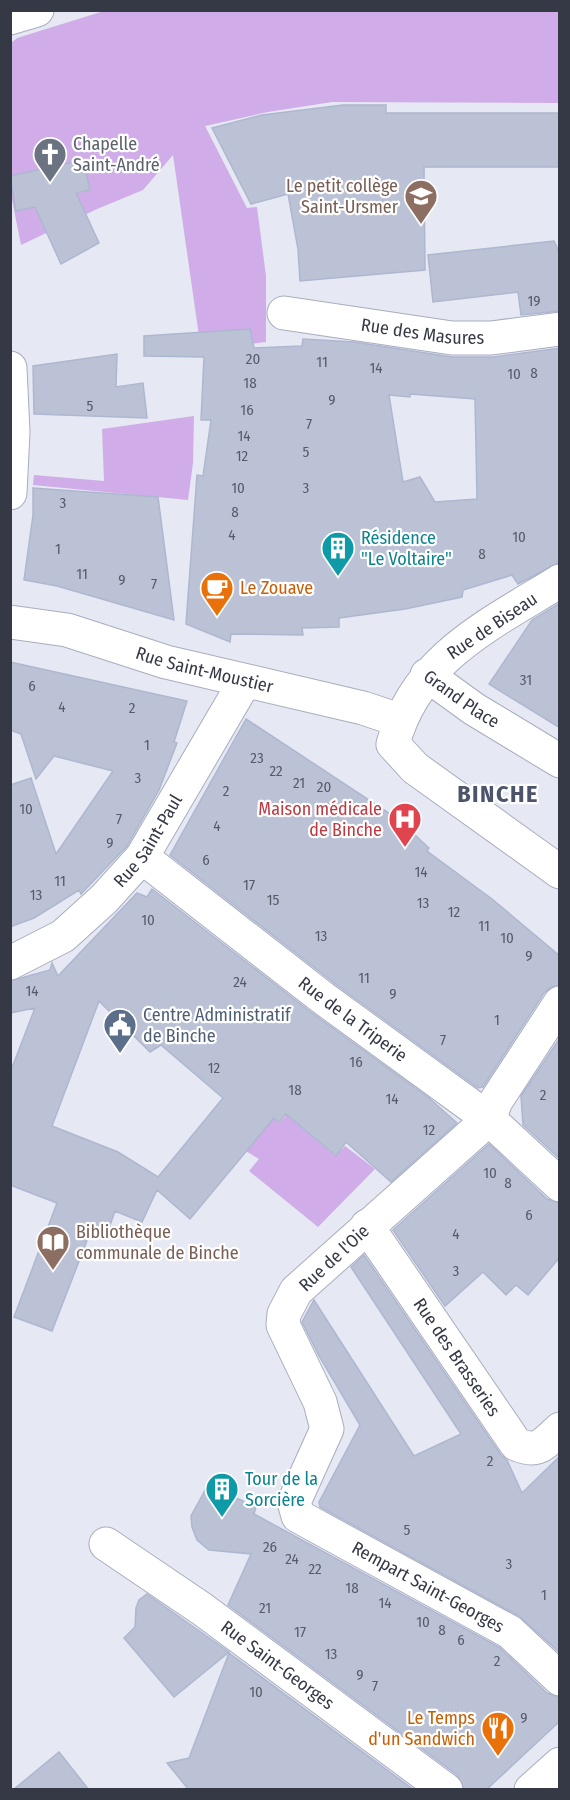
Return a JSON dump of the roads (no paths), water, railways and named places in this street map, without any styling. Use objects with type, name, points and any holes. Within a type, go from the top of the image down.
[{"type":"street","points":[[10,18],[38,10]]},
{"type":"street","name":"Rue des Masures","points":[[284,313],[452,339],[491,338],[560,329]]},
{"type":"street","points":[[10,368],[13,432],[10,493]]},
{"type":"street","name":"Rue de Biseau","points":[[427,675],[447,654],[560,581]]},
{"type":"street","name":"Rue Saint-Moustier","points":[[10,622],[67,630],[166,662],[363,708],[399,720]]},
{"type":"street","name":"Grand Place","points":[[560,761],[474,709],[427,675],[399,720],[393,744],[415,768],[560,872]]},
{"type":"street","name":"Rue Saint-Paul","points":[[10,963],[63,936],[104,899],[142,857],[245,681]]},
{"type":"street","name":"Rue de la Triperie","points":[[142,857],[323,998],[489,1119],[560,1185]]},
{"type":"street","points":[[489,1119],[496,1101],[560,1002]]},
{"type":"street","name":"Rue de l'Oie","points":[[294,1502],[327,1429],[320,1402],[283,1325],[284,1314],[296,1291],[489,1119]]},
{"type":"street","name":"Rue des Brasseries","points":[[367,1226],[516,1444],[529,1450],[539,1448],[560,1429]]},
{"type":"street","name":"Rempart Saint-Georges","points":[[294,1502],[298,1516],[510,1632],[560,1679]]},
{"type":"street","name":"Rue Saint-Georges","points":[[106,1544],[202,1609],[446,1790]]},
{"type":"street","points":[[531,1790],[560,1764]]},
{"type":"place","name":"Chapelle Saint-André","points":[[50,183]]},
{"type":"place","name":"Le petit collège Saint-Ursmer","points":[[421,225]]},
{"type":"place","name":"Résidence \"Le Voltaire\"","points":[[338,577]]},
{"type":"place","name":"Le Zouave","points":[[217,617]]},
{"type":"place","name":"Maison médicale de Binche","points":[[405,848]]},
{"type":"place","name":"Centre Administratif de Binche","points":[[120,1054]]},
{"type":"place","name":"Bibliothèque communale de Binche","points":[[53,1271]]},
{"type":"place","name":"Tour de la Sorcière","points":[[222,1518]]},
{"type":"place","name":"Le Temps d'un Sandwich","points":[[498,1757]]},
{"type":"district","name":"BINCHE","points":[[498,794]]}]
